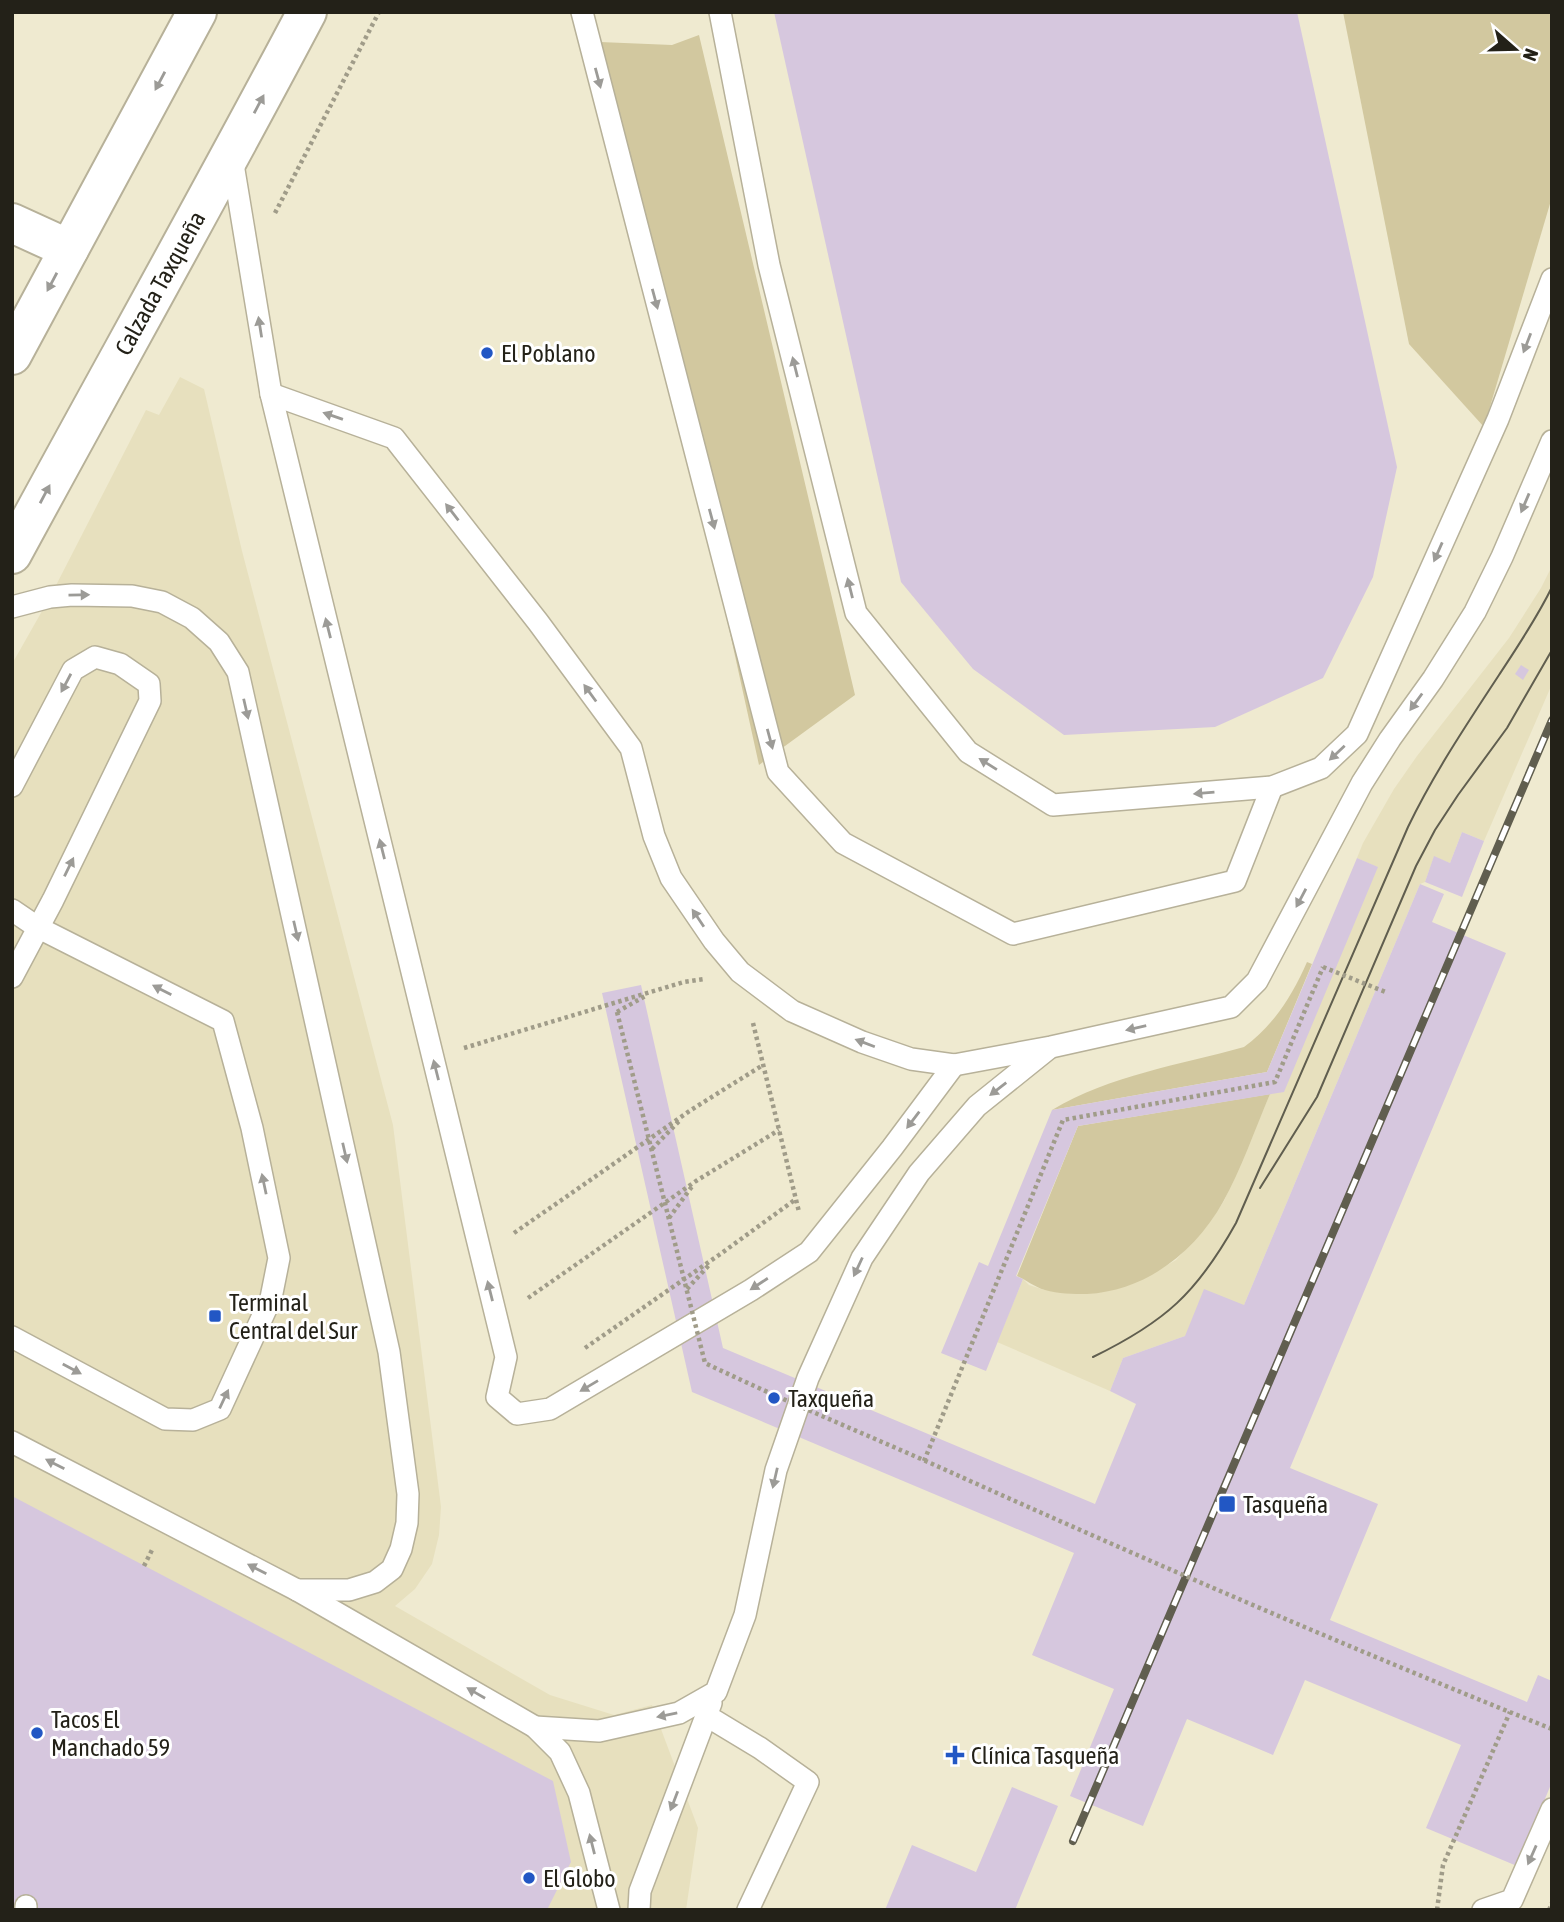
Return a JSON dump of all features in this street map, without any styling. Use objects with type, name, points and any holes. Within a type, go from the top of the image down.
[{"type":"main road","name":"Calzada Taxqueña","points":[[12,554],[307,12]]},
{"type":"main road","points":[[286,51],[318,12]]},
{"type":"main road","points":[[12,355],[189,14]]},
{"type":"main road","points":[[12,223],[69,249]]},
{"type":"lane","points":[[582,12],[778,772],[843,843],[1013,934],[1235,881],[1272,787]]},
{"type":"lane","points":[[720,12],[769,265],[856,613],[968,752],[1054,805],[1272,787],[1321,768],[1357,734],[1498,419],[1552,279]]},
{"type":"lane","points":[[231,156],[271,394],[506,1357],[498,1397],[517,1414],[550,1409],[751,1290],[808,1252],[892,1148],[954,1065]]},
{"type":"lane","points":[[271,394],[394,438],[538,622],[631,748],[654,836],[671,878],[714,941],[740,972],[792,1011],[862,1042],[911,1059],[954,1065],[1051,1047],[1231,1007],[1257,981],[1362,783],[1475,612],[1552,441]]},
{"type":"lane","points":[[12,607],[72,594],[132,596],[162,602],[192,618],[219,642],[238,672],[389,1352],[408,1494],[407,1523],[401,1549],[391,1569],[375,1582],[349,1590],[297,1590]]},
{"type":"lane","points":[[12,786],[73,670],[95,657],[120,664],[149,684],[150,701],[12,977]]},
{"type":"lane","points":[[12,910],[37,927],[223,1021],[252,1128],[279,1258],[271,1298],[220,1409],[193,1420],[166,1419],[12,1337]]},
{"type":"lane","points":[[639,1910],[640,1892],[745,1615],[781,1457],[808,1378],[862,1258],[919,1173],[976,1106],[1051,1047]]},
{"type":"lane","points":[[12,1442],[297,1590],[536,1727],[560,1752],[579,1793],[608,1910]]},
{"type":"lane","points":[[536,1727],[599,1731],[679,1713],[716,1692]]},
{"type":"lane","points":[[707,1716],[760,1748],[808,1782],[748,1910]]},
{"type":"lane","points":[[1483,1910],[1512,1900],[1552,1810]]},
{"type":"path","points":[[250,262],[379,12]]},
{"type":"path","points":[[924,1461],[1063,1120],[1275,1082],[1323,967],[1388,993]]},
{"type":"path","points":[[459,1049],[684,982],[740,972],[808,1252]]},
{"type":"path","points":[[655,990],[617,1012],[705,1363],[1087,1535],[1552,1729]]},
{"type":"path","points":[[514,1233],[691,1110],[763,1065]]},
{"type":"path","points":[[652,1149],[691,1110]]},
{"type":"path","points":[[528,1298],[696,1181],[779,1130]]},
{"type":"path","points":[[669,1218],[696,1181]]},
{"type":"path","points":[[575,1355],[796,1199]]},
{"type":"path","points":[[687,1290],[719,1255]]},
{"type":"path","points":[[1437,1910],[1443,1864],[1510,1712]]},
{"type":"path","points":[[1549,1910],[1552,1903]]},
{"type":"shaded area","points":[[1343,12],[1552,12],[1552,197],[1484,427],[1409,344]]},
{"type":"shaded area","points":[[699,35],[855,695],[759,765],[600,42],[672,45]]},
{"type":"shaded area","name":"Terminal Central del Sur","points":[[180,377],[204,389],[242,551],[393,1125],[441,1507],[439,1535],[432,1564],[415,1589],[395,1606],[550,1695],[614,1715],[652,1705],[698,1828],[686,1910],[12,1910],[12,664],[50,597],[146,410],[159,415]]},
{"type":"shaded area","points":[[1552,566],[1552,684],[1484,841],[1462,832],[1450,863],[1434,857],[1425,882],[1420,884],[1244,1305],[1185,1336],[1123,1358],[1110,1391],[997,1342],[1023,1279],[1029,1285],[1045,1290],[1124,1287],[1176,1260],[1206,1227],[1224,1201],[1270,1094],[1377,867],[1357,858],[1363,843],[1394,789],[1417,756],[1509,638]]},
{"type":"shaded area","points":[[1307,962],[1312,964],[1267,1072],[1052,1110],[1121,1079],[1244,1047],[1281,1009]]},
{"type":"shaded area","points":[[1270,1094],[1223,1202],[1198,1237],[1167,1266],[1129,1285],[1087,1294],[1050,1291],[1017,1276],[1078,1126]]},
{"type":"building","points":[[774,12],[1297,12],[1397,467],[1373,577],[1323,678],[1215,727],[1064,735],[973,669],[901,582]]},
{"type":"building","points":[[1521,665],[1529,670],[1523,680],[1515,674]]},
{"type":"building","points":[[1462,832],[1484,841],[1462,897],[1425,882],[1434,856],[1450,863]]},
{"type":"building","points":[[1357,858],[1378,867],[1284,1092],[1078,1126],[1016,1276],[1023,1279],[986,1371],[941,1353],[979,1262],[988,1266],[1052,1110],[1267,1072]]},
{"type":"building","name":"Taxqueña","points":[[1420,884],[1444,894],[1432,922],[1506,953],[1290,1468],[1378,1504],[1330,1620],[1527,1702],[1538,1675],[1552,1681],[1552,1782],[1517,1866],[1426,1828],[1461,1745],[1305,1680],[1273,1755],[1187,1719],[1143,1826],[1070,1796],[1114,1689],[1032,1655],[1074,1553],[692,1392],[602,993],[641,985],[723,1348],[1095,1504],[1136,1404],[1110,1391],[1123,1358],[1185,1336],[1204,1289],[1244,1305]]},
{"type":"building","points":[[12,1496],[553,1781],[571,1862],[547,1910],[12,1910]]},
{"type":"building","points":[[1012,1787],[1058,1806],[1015,1910],[885,1910],[912,1845],[976,1872]]},
{"type":"tram line","points":[[1093,1357],[1160,1318],[1193,1287],[1222,1247],[1236,1223],[1408,827],[1440,768],[1527,632],[1552,587]]},
{"type":"tram line","points":[[1260,1188],[1317,1097],[1416,866],[1435,830],[1507,728],[1552,650]]},
{"type":"railway","points":[[1073,1841],[1552,720]]},
{"type":"place","name":"El Poblano","points":[[487,353]]},
{"type":"place","name":"Terminal Central del Sur","points":[[215,1316]]},
{"type":"place","name":"Taxqueña","points":[[774,1398]]},
{"type":"place","name":"Tasqueña","points":[[1227,1504]]},
{"type":"place","name":"Tacos El Manchado 59","points":[[37,1733]]},
{"type":"place","name":"Clínica Tasqueña","points":[[955,1755]]},
{"type":"place","name":"El Globo","points":[[529,1878]]}]
